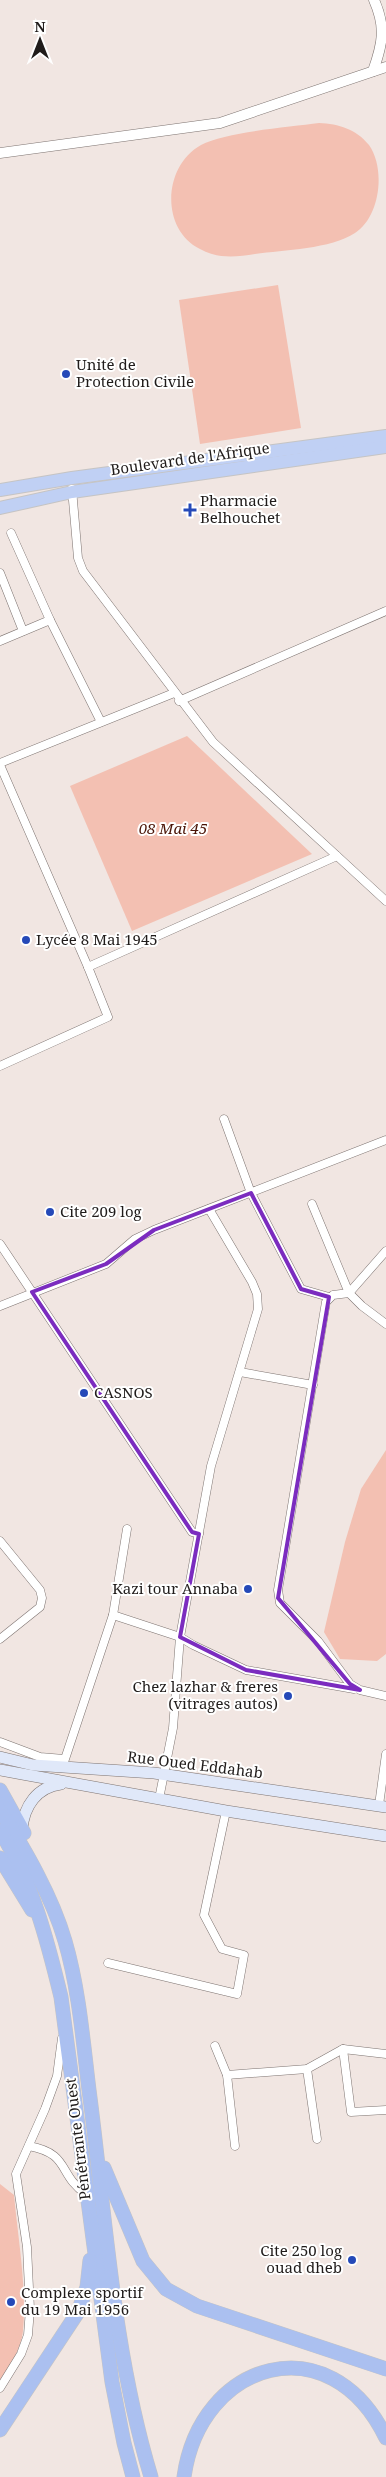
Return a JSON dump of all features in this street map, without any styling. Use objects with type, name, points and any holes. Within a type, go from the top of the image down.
[{"type":"highway","points":[[0,1790],[22,1829],[36,1861],[41,1886]]},
{"type":"highway","name":"Pénétrante Ouest","points":[[0,1810],[41,1886],[65,1942],[73,1978],[97,2153],[114,2307],[125,2378],[151,2477]]},
{"type":"highway","name":"Pénétrante Ouest","points":[[0,1831],[17,1860],[50,1948],[65,2021],[86,2194],[112,2382],[133,2477]]},
{"type":"highway","points":[[0,1858],[24,1901],[40,1918]]},
{"type":"highway","points":[[97,2153],[143,2261],[166,2289],[197,2306],[386,2368]]},
{"type":"highway","points":[[0,2430],[78,2312],[87,2287],[91,2221]]},
{"type":"highway","points":[[184,2477],[187,2456],[198,2428],[223,2397],[249,2379],[285,2367],[301,2367],[339,2381],[358,2396],[377,2419],[386,2438]]},
{"type":"main road","name":"Boulevard de l'Afrique","points":[[0,490],[72,478],[386,436]]},
{"type":"main road","name":"Boulevard de l'Afrique","points":[[0,508],[72,492],[386,447]]},
{"type":"main road","name":"Rue Oued Eddahab","points":[[0,1757],[23,1763],[63,1763],[163,1774],[383,1806]]},
{"type":"main road","points":[[0,1770],[226,1811],[386,1836]]},
{"type":"main road","points":[[22,1829],[26,1809],[35,1796],[48,1787],[68,1783]]},
{"type":"street","points":[[373,71],[385,33],[379,6]]},
{"type":"street","points":[[0,153],[220,123],[386,67]]},
{"type":"street","points":[[72,478],[78,558],[83,571],[179,700],[213,742],[386,901]]},
{"type":"street","points":[[11,533],[50,620],[101,722]]},
{"type":"street","points":[[0,574],[23,631]]},
{"type":"street","points":[[179,700],[386,611]]},
{"type":"street","points":[[0,641],[50,620]]},
{"type":"street","points":[[0,1066],[108,1017],[0,764],[174,693]]},
{"type":"street","points":[[88,967],[337,856]]},
{"type":"street","points":[[224,1119],[251,1193],[301,1289],[329,1297],[349,1293],[386,1252]]},
{"type":"street","points":[[0,1306],[106,1264],[135,1240],[147,1233],[386,1140]]},
{"type":"street","points":[[312,1204],[349,1293],[362,1306],[386,1324]]},
{"type":"street","points":[[159,1799],[172,1728],[180,1636],[211,1466],[258,1309],[257,1294],[210,1210]]},
{"type":"street","points":[[0,1244],[192,1532],[199,1534]]},
{"type":"street","points":[[329,1297],[326,1302],[278,1598],[318,1641],[350,1684],[360,1690]]},
{"type":"street","points":[[240,1372],[313,1385]]},
{"type":"street","points":[[0,1742],[40,1757],[63,1763],[113,1615],[128,1529]]},
{"type":"street","points":[[0,1541],[40,1590],[42,1598],[40,1607],[0,1639]]},
{"type":"street","points":[[113,1615],[180,1636],[193,1645],[246,1670],[386,1696]]},
{"type":"street","points":[[383,1806],[386,1754]]},
{"type":"street","points":[[108,1963],[237,1994],[244,1955],[222,1949],[204,1914],[226,1811]]},
{"type":"street","points":[[0,2388],[21,2354],[28,2335],[30,2309],[27,2247],[16,2174],[57,2076],[65,2021]]},
{"type":"street","points":[[215,2046],[227,2075],[235,2146]]},
{"type":"street","points":[[227,2075],[307,2070],[343,2049],[386,2054]]},
{"type":"street","points":[[343,2049],[351,2112],[386,2110]]},
{"type":"street","points":[[307,2070],[316,2138]]},
{"type":"street","points":[[29,2146],[47,2150],[58,2157],[73,2182],[86,2194]]},
{"type":"highlighted area","points":[[251,1193],[301,1289],[329,1297],[278,1598],[350,1684],[360,1690],[246,1670],[180,1637],[199,1534],[192,1532],[32,1292],[106,1264],[154,1230]]},
{"type":"green space","points":[[319,123],[340,126],[353,131],[369,145],[374,155],[378,167],[378,192],[370,216],[363,226],[345,238],[320,246],[241,256],[227,256],[207,252],[187,240],[178,227],[173,213],[171,197],[173,182],[179,167],[188,155],[201,145],[212,140],[258,131]]},
{"type":"green space","points":[[278,285],[301,428],[200,444],[179,300]]},
{"type":"green space","name":"08 Mai 45","points":[[187,736],[312,854],[132,931],[70,786]]},
{"type":"green space","points":[[386,1450],[386,1654],[377,1661],[340,1659],[324,1632],[345,1542],[361,1489]]},
{"type":"green space","name":"Complexe sportif du 19 Mai 1956","points":[[0,2184],[14,2195],[23,2281],[24,2315],[20,2345],[15,2357],[0,2380]]},
{"type":"place","name":"Unité de Protection Civile","points":[[66,374]]},
{"type":"place","name":"Pharmacie Belhouchet","points":[[190,510]]},
{"type":"place","name":"Lycée 8 Mai 1945","points":[[26,940]]},
{"type":"place","name":"Cite 209 log","points":[[50,1212]]},
{"type":"place","name":"CASNOS","points":[[84,1393]]},
{"type":"place","name":"Kazi tour Annaba","points":[[248,1589]]},
{"type":"place","name":"Chez lazhar & freres (vitrages autos)","points":[[288,1696]]},
{"type":"place","name":"Cite 250 log ouad dheb","points":[[352,2260]]},
{"type":"place","name":"Complexe sportif du 19 Mai 1956","points":[[11,2302]]}]
